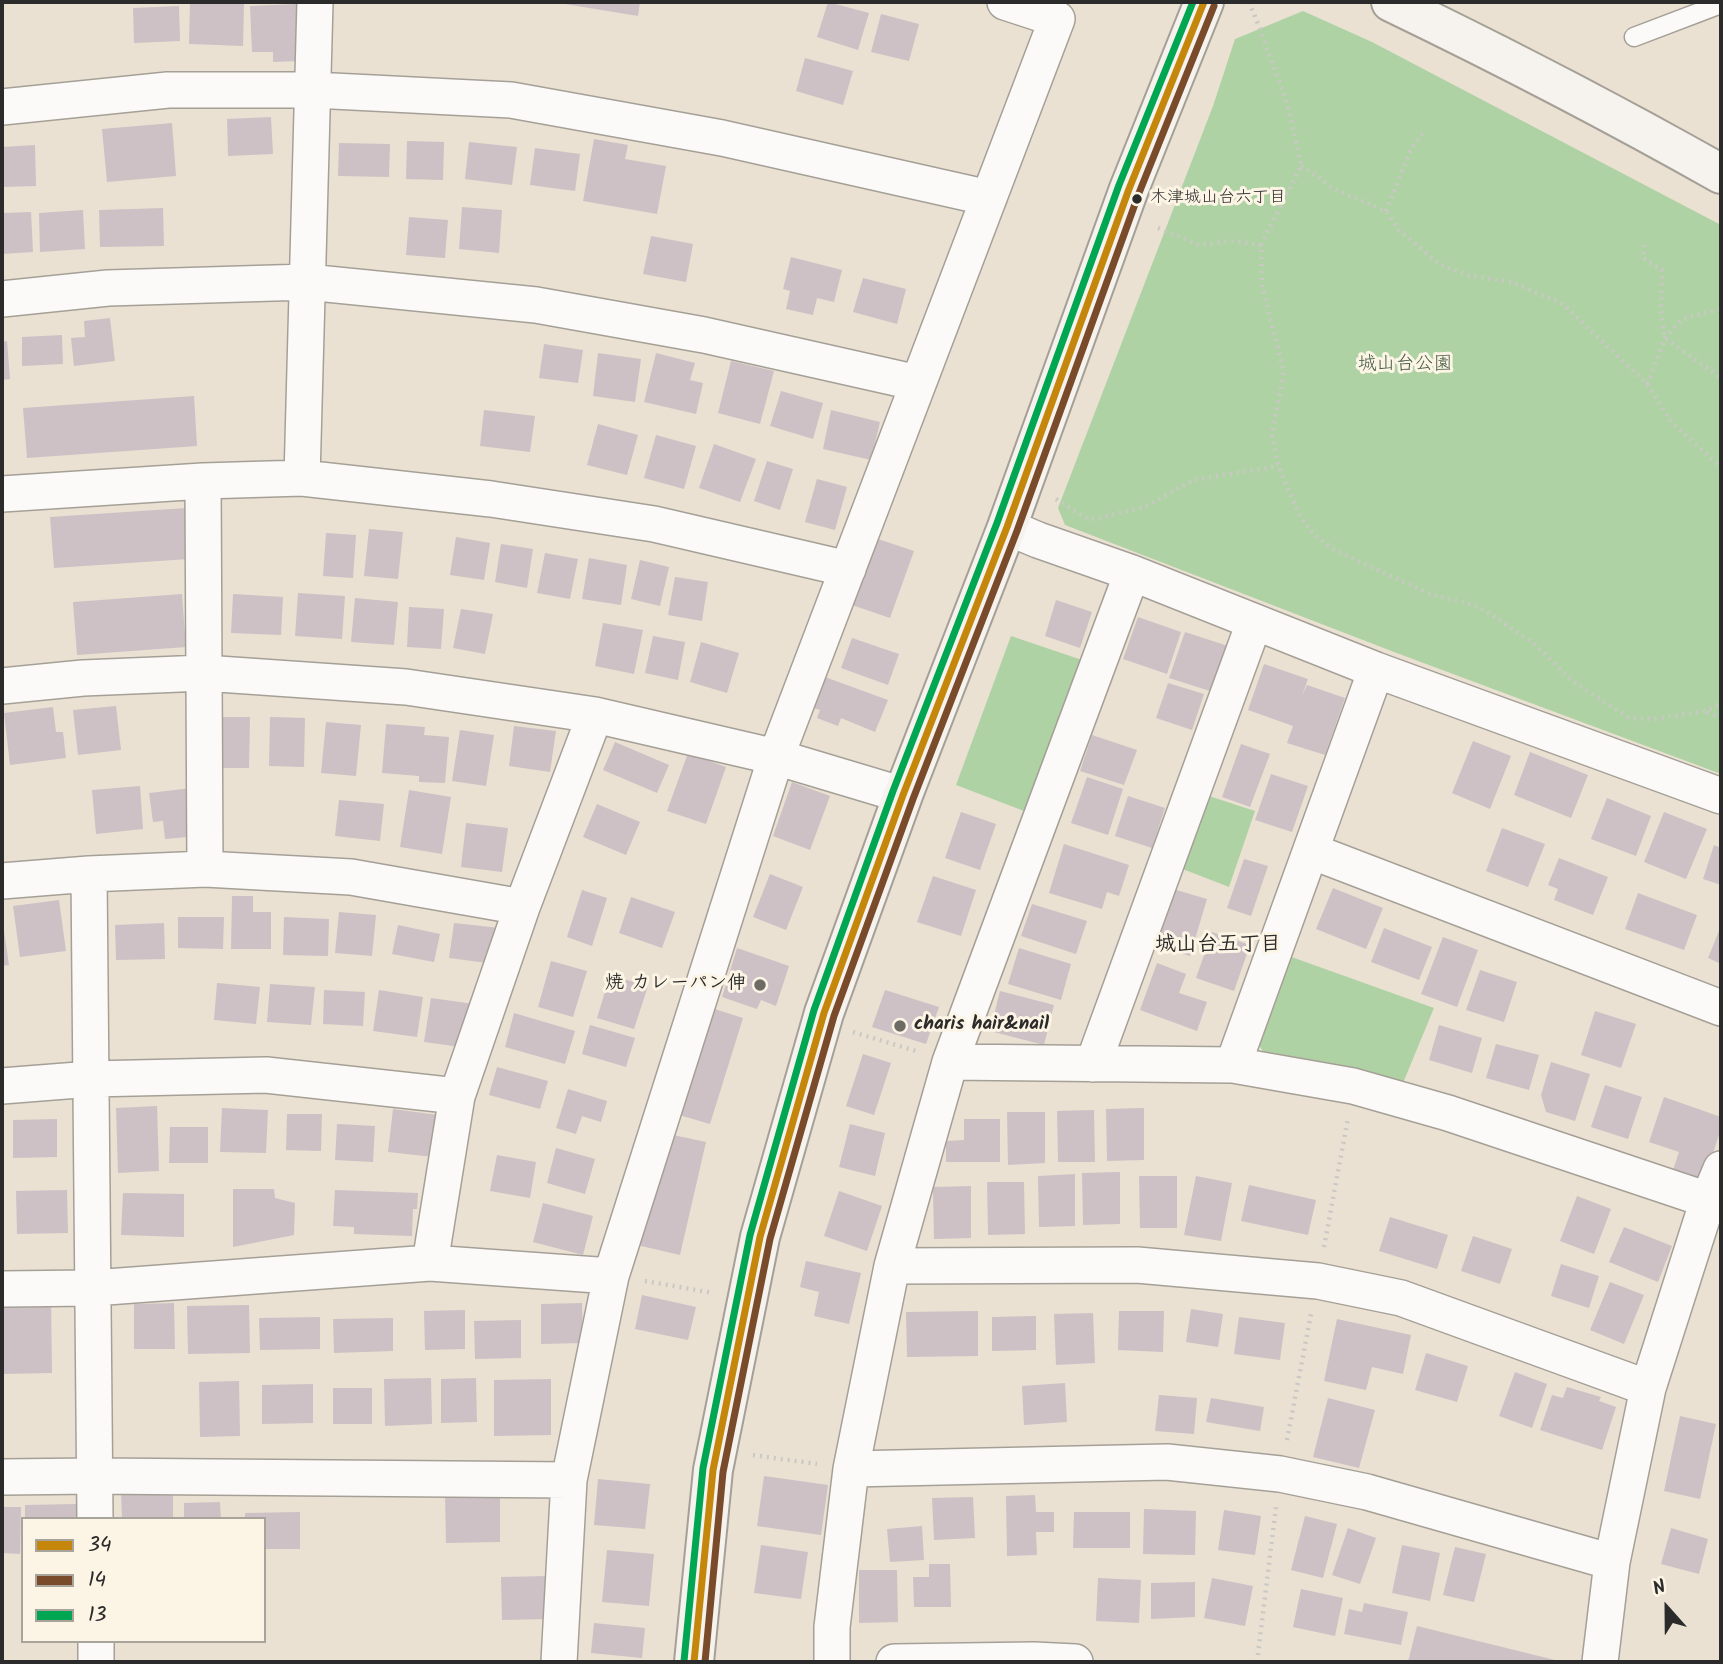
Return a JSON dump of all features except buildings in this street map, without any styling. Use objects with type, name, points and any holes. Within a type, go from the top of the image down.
[{"type":"street","points":[[302,478],[315,2]]},
{"type":"street","points":[[559,1662],[569,1480],[611,1276],[776,757],[1057,19],[1005,2]]},
{"type":"street","points":[[694,1662],[713,1470],[760,1237],[824,1013],[903,795],[1007,527],[1129,189],[1203,2]]},
{"type":"street","points":[[1391,2],[1639,127],[1721,174]]},
{"type":"street","points":[[2,107],[168,90],[313,90],[511,100],[722,138],[989,198]]},
{"type":"street","points":[[2,299],[108,288],[307,282],[536,305],[704,335],[918,383]]},
{"type":"street","points":[[2,494],[204,481],[302,478],[491,499],[654,524],[848,569]]},
{"type":"street","points":[[204,481],[205,869]]},
{"type":"street","points":[[1007,527],[1132,573],[1376,670],[1721,796]]},
{"type":"street","points":[[832,1662],[832,1627],[851,1469],[892,1266],[950,1062],[1132,573]]},
{"type":"street","points":[[1093,1064],[1254,623]]},
{"type":"street","points":[[1233,1065],[1376,670]]},
{"type":"street","points":[[2,686],[83,678],[204,673],[406,687],[595,715],[776,757],[903,795]]},
{"type":"street","points":[[430,1263],[457,1096],[522,907],[595,715]]},
{"type":"street","points":[[1311,851],[1721,1008]]},
{"type":"street","points":[[2,881],[205,869],[351,877],[522,907]]},
{"type":"street","points":[[89,874],[95,1517]]},
{"type":"street","points":[[950,1062],[1233,1065],[1353,1086],[1448,1113],[1708,1200]]},
{"type":"street","points":[[2,1086],[91,1079],[266,1075],[457,1096]]},
{"type":"street","points":[[1600,1662],[1612,1562],[1648,1388],[1708,1200],[1721,1169]]},
{"type":"street","points":[[2,1289],[93,1288],[430,1263],[611,1276]]},
{"type":"street","points":[[892,1266],[1137,1265],[1318,1281],[1401,1298],[1648,1388]]},
{"type":"street","points":[[851,1469],[1167,1462],[1280,1474],[1367,1492],[1612,1562]]},
{"type":"street","points":[[2,1477],[569,1480]]},
{"type":"street","points":[[96,1643],[96,1662]]},
{"type":"street","points":[[894,1662],[1075,1662]]},
{"type":"lane","points":[[1634,37],[1721,4]]},
{"type":"path","points":[[1249,2],[1289,109],[1301,166],[1261,245],[1262,286],[1284,372],[1272,434],[1278,466],[1299,514],[1313,534],[1338,552],[1430,594],[1478,606],[1536,645],[1573,682],[1628,717],[1653,719],[1706,711],[1721,703]]},
{"type":"path","points":[[1386,211],[1411,149],[1425,130]]},
{"type":"path","points":[[1301,166],[1332,188],[1386,211],[1399,230],[1439,264],[1467,275],[1511,282],[1563,304],[1647,384],[1672,423],[1721,467]]},
{"type":"path","points":[[1158,228],[1199,244],[1232,241],[1261,245]]},
{"type":"path","points":[[1644,245],[1643,258],[1662,270],[1661,311],[1665,338],[1721,378]]},
{"type":"path","points":[[1647,384],[1665,338],[1682,319],[1721,309]]},
{"type":"path","points":[[1050,496],[1089,520],[1146,507],[1193,480],[1278,466]]},
{"type":"path","points":[[1706,711],[1721,718]]},
{"type":"path","points":[[853,1032],[950,1062]]},
{"type":"path","points":[[1257,1662],[1280,1474],[1353,1086]]},
{"type":"path","points":[[611,1276],[717,1293]]},
{"type":"path","points":[[748,1455],[851,1469]]},
{"type":"green space","name":"城山台公園","points":[[1303,11],[1372,42],[1721,225],[1721,774],[1065,525],[1058,508],[1213,106],[1235,39]]},
{"type":"green space","points":[[1011,636],[1082,660],[1024,811],[956,785]]},
{"type":"green space","points":[[1206,795],[1255,811],[1229,887],[1180,868]]},
{"type":"green space","points":[[1286,955],[1434,1008],[1403,1083],[1265,1055],[1255,1038]]},
{"type":"transit line","name":"13","points":[[684,1661],[703,1468],[750,1235],[814,1010],[893,791],[997,523],[1119,185],[1193,2]]},
{"type":"transit line","name":"34","points":[[694,1662],[713,1470],[760,1237],[824,1013],[903,795],[1007,527],[1129,189],[1204,2]]},
{"type":"transit line","name":"14","points":[[705,1662],[723,1472],[770,1239],[834,1016],[913,799],[1017,531],[1139,193],[1214,6]]},
{"type":"place","name":"木津城山台六丁目","points":[[1137,199]]},
{"type":"place","name":"焼 カレーパン伸","points":[[760,985]]},
{"type":"place","name":"charis hair&nail","points":[[900,1026]]},
{"type":"district","name":"城山台五丁目","points":[[1218,946]]}]
